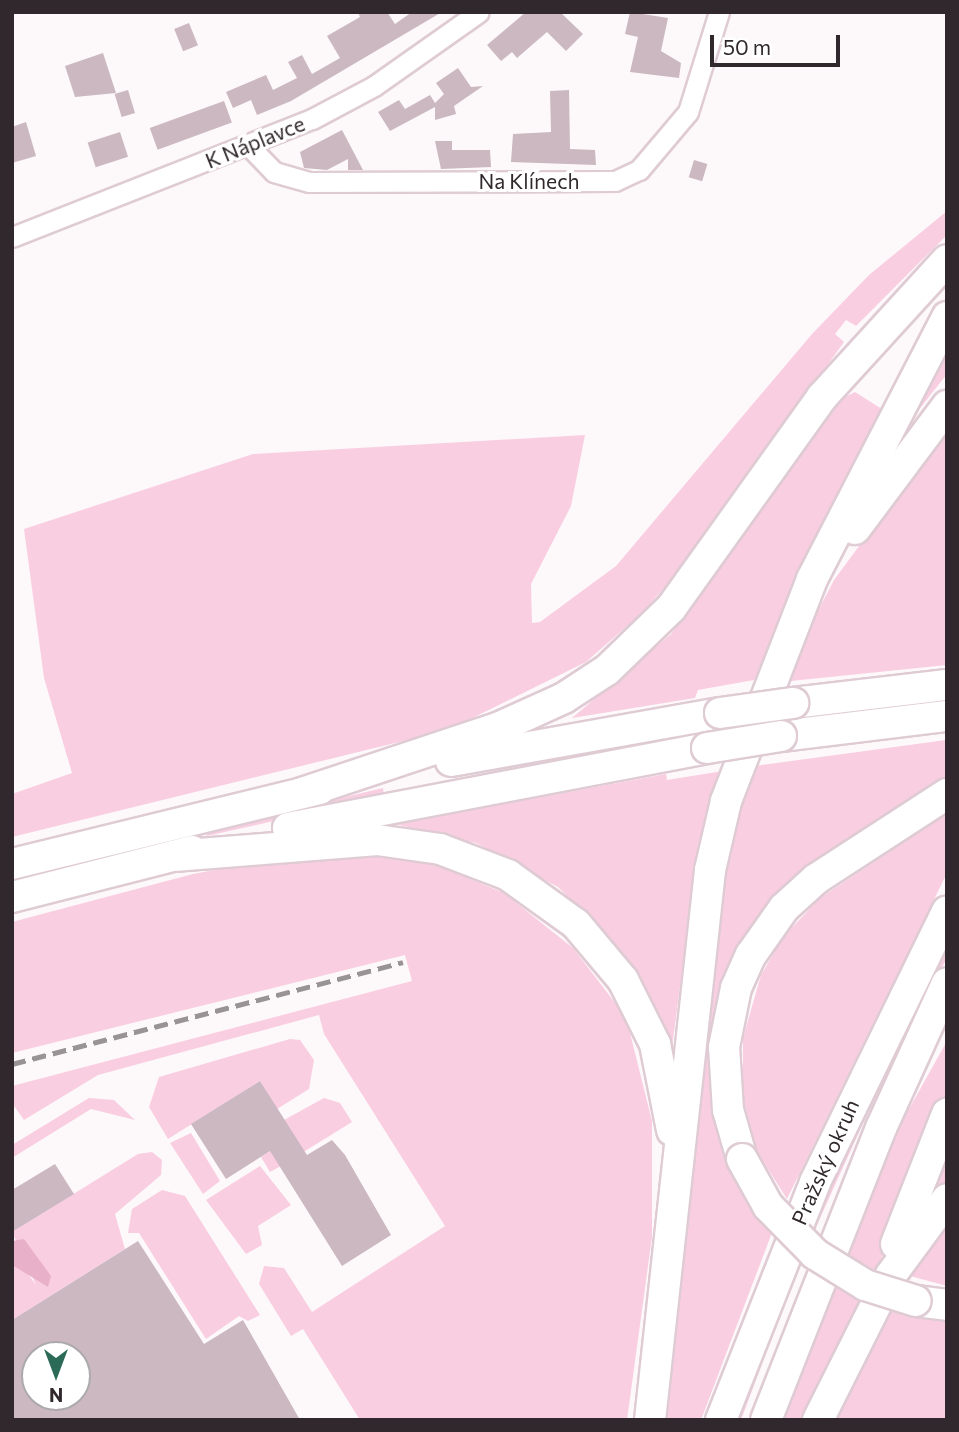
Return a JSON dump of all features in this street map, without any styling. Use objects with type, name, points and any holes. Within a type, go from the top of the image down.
[{"type":"highway","points":[[302,793],[500,727],[564,698],[607,670],[671,608],[822,397],[947,260]]},
{"type":"highway","points":[[650,1420],[672,1250],[710,870],[726,801],[768,682],[812,579],[947,317]]},
{"type":"highway","points":[[768,682],[855,528],[947,406]]},
{"type":"highway","points":[[12,864],[302,793],[720,713],[947,685]]},
{"type":"highway","points":[[12,897],[174,856],[461,791],[781,736],[947,716]]},
{"type":"highway","points":[[947,794],[816,879],[784,908],[751,955],[736,988],[724,1047],[727,1110],[742,1159],[768,1206],[815,1254],[865,1285],[916,1301],[947,1305]]},
{"type":"highway","points":[[174,856],[318,841],[398,842],[493,867],[553,904],[615,968],[655,1044],[674,1147],[672,1250]]},
{"type":"highway","name":"Pražský okruh","points":[[721,1420],[815,1182],[947,911]]},
{"type":"highway","name":"Pražský okruh","points":[[766,1420],[881,1128],[947,983]]},
{"type":"highway","points":[[818,1420],[863,1326],[947,1114]]},
{"type":"highway","points":[[863,1326],[915,1237],[947,1199]]},
{"type":"street","name":"K Náplavce","points":[[12,237],[248,145],[374,86],[479,12]]},
{"type":"street","name":"Na Klínech","points":[[248,145],[274,173],[309,182],[615,181],[639,170],[688,112],[719,12]]},
{"type":"shaded area","points":[[947,211],[947,235],[856,326],[846,320],[835,334],[844,342],[685,564],[643,612],[586,662],[448,730],[12,837],[12,794],[72,773],[44,678],[24,529],[253,454],[585,435],[571,506],[531,584],[532,623],[540,622],[616,566],[812,334],[869,275]]},
{"type":"shaded area","points":[[947,347],[947,374],[910,421]]},
{"type":"shaded area","points":[[855,392],[885,411],[754,680],[698,690],[695,698],[572,718],[671,634],[843,398]]},
{"type":"shaded area","points":[[947,427],[947,665],[781,682],[834,580]]},
{"type":"shaded area","points":[[947,698],[947,706],[785,725],[787,718]]},
{"type":"shaded area","points":[[461,728],[708,728],[708,736],[461,736]]},
{"type":"shaded area","points":[[946,740],[947,786],[786,893],[715,1060],[773,1230],[701,1420],[661,1420],[684,1265],[703,973],[747,767]]},
{"type":"shaded area","points":[[723,771],[695,874],[672,1047],[625,955],[558,887],[476,843],[395,824],[666,774],[667,780]]},
{"type":"shaded area","points":[[383,788],[384,796],[207,836],[206,830]]},
{"type":"shaded area","points":[[947,814],[947,873],[787,1199],[757,1152],[743,1098],[743,1038],[761,975],[784,936],[820,898]]},
{"type":"shaded area","points":[[310,852],[419,858],[504,893],[573,948],[626,1017],[652,1121],[652,1237],[627,1420],[360,1420],[303,1329],[291,1336],[259,1284],[264,1266],[284,1268],[312,1312],[445,1226],[324,1034],[319,1015],[98,1075],[24,1120],[12,1103],[12,1086],[412,981],[405,955],[12,1053],[12,922],[193,874]]},
{"type":"shaded area","points":[[947,939],[947,958],[885,1075],[800,1262],[741,1420],[734,1420],[795,1260]]},
{"type":"shaded area","points":[[290,1039],[300,1040],[314,1060],[309,1089],[277,1109],[260,1081],[168,1139],[149,1107],[159,1077]]},
{"type":"shaded area","points":[[947,1041],[947,1096],[902,1212],[808,1420],[780,1420],[895,1134]]},
{"type":"shaded area","points":[[89,1098],[114,1100],[135,1120],[91,1109],[12,1158],[12,1145]]},
{"type":"shaded area","points":[[324,1098],[340,1103],[352,1122],[297,1156],[284,1120]]},
{"type":"shaded area","points":[[191,1133],[220,1181],[203,1194],[170,1143]]},
{"type":"shaded area","points":[[276,1147],[290,1161],[270,1172],[261,1157]]},
{"type":"shaded area","points":[[947,1147],[947,1182],[935,1193],[930,1190]]},
{"type":"shaded area","points":[[152,1152],[162,1160],[161,1175],[115,1214],[125,1249],[12,1320],[12,1265],[23,1267],[36,1285],[12,1232],[138,1154]]},
{"type":"shaded area","points":[[260,1166],[291,1205],[258,1226],[262,1245],[246,1254],[206,1200]]},
{"type":"shaded area","points":[[162,1190],[185,1196],[260,1315],[248,1321],[239,1316],[206,1339],[139,1233],[128,1233],[132,1209]]},
{"type":"shaded area","points":[[947,1213],[947,1286],[903,1274]]},
{"type":"shaded area","points":[[24,1239],[51,1276],[48,1287],[12,1265],[12,1241]]},
{"type":"shaded area","points":[[884,1311],[947,1315],[947,1420],[833,1420]]},
{"type":"building","points":[[358,12],[387,12],[395,24],[412,12],[442,12],[291,101],[257,115],[251,100],[233,108],[226,92],[266,75],[273,90],[297,78],[288,62],[302,55],[312,74],[340,58],[327,36],[360,17]]},
{"type":"building","points":[[526,12],[560,12],[583,34],[566,51],[547,32],[517,58],[512,52],[501,61],[487,45]]},
{"type":"building","points":[[630,12],[668,18],[661,51],[681,63],[679,78],[630,72],[638,37],[625,34]]},
{"type":"building","points":[[189,23],[198,45],[183,51],[174,29]]},
{"type":"building","points":[[103,53],[116,93],[75,97],[65,66]]},
{"type":"building","points":[[458,68],[471,87],[483,86],[454,106],[456,114],[435,120],[435,107],[390,131],[378,112],[399,100],[405,109],[430,95],[435,103],[444,94],[436,83]]},
{"type":"building","points":[[128,90],[135,113],[122,117],[115,94]]},
{"type":"building","points":[[569,90],[570,149],[595,150],[596,165],[511,162],[513,134],[551,132],[550,91]]},
{"type":"building","points":[[224,101],[232,123],[158,150],[150,128]]},
{"type":"building","points":[[26,122],[36,156],[12,163],[12,127]]},
{"type":"building","points":[[342,130],[363,170],[348,170],[348,159],[327,170],[304,168],[300,152]]},
{"type":"building","points":[[120,132],[128,157],[96,167],[88,143]]},
{"type":"building","points":[[435,141],[452,141],[452,150],[490,150],[491,167],[441,169]]},
{"type":"building","points":[[694,160],[707,164],[702,181],[689,177]]},
{"type":"building","points":[[260,1081],[307,1155],[332,1140],[345,1155],[391,1235],[342,1266],[270,1151],[226,1179],[191,1124]]},
{"type":"building","points":[[55,1164],[74,1194],[12,1232],[12,1190]]},
{"type":"building","points":[[138,1241],[204,1344],[243,1320],[300,1420],[12,1420],[12,1320]]},
{"type":"railway","points":[[12,1064],[403,962]]}]
